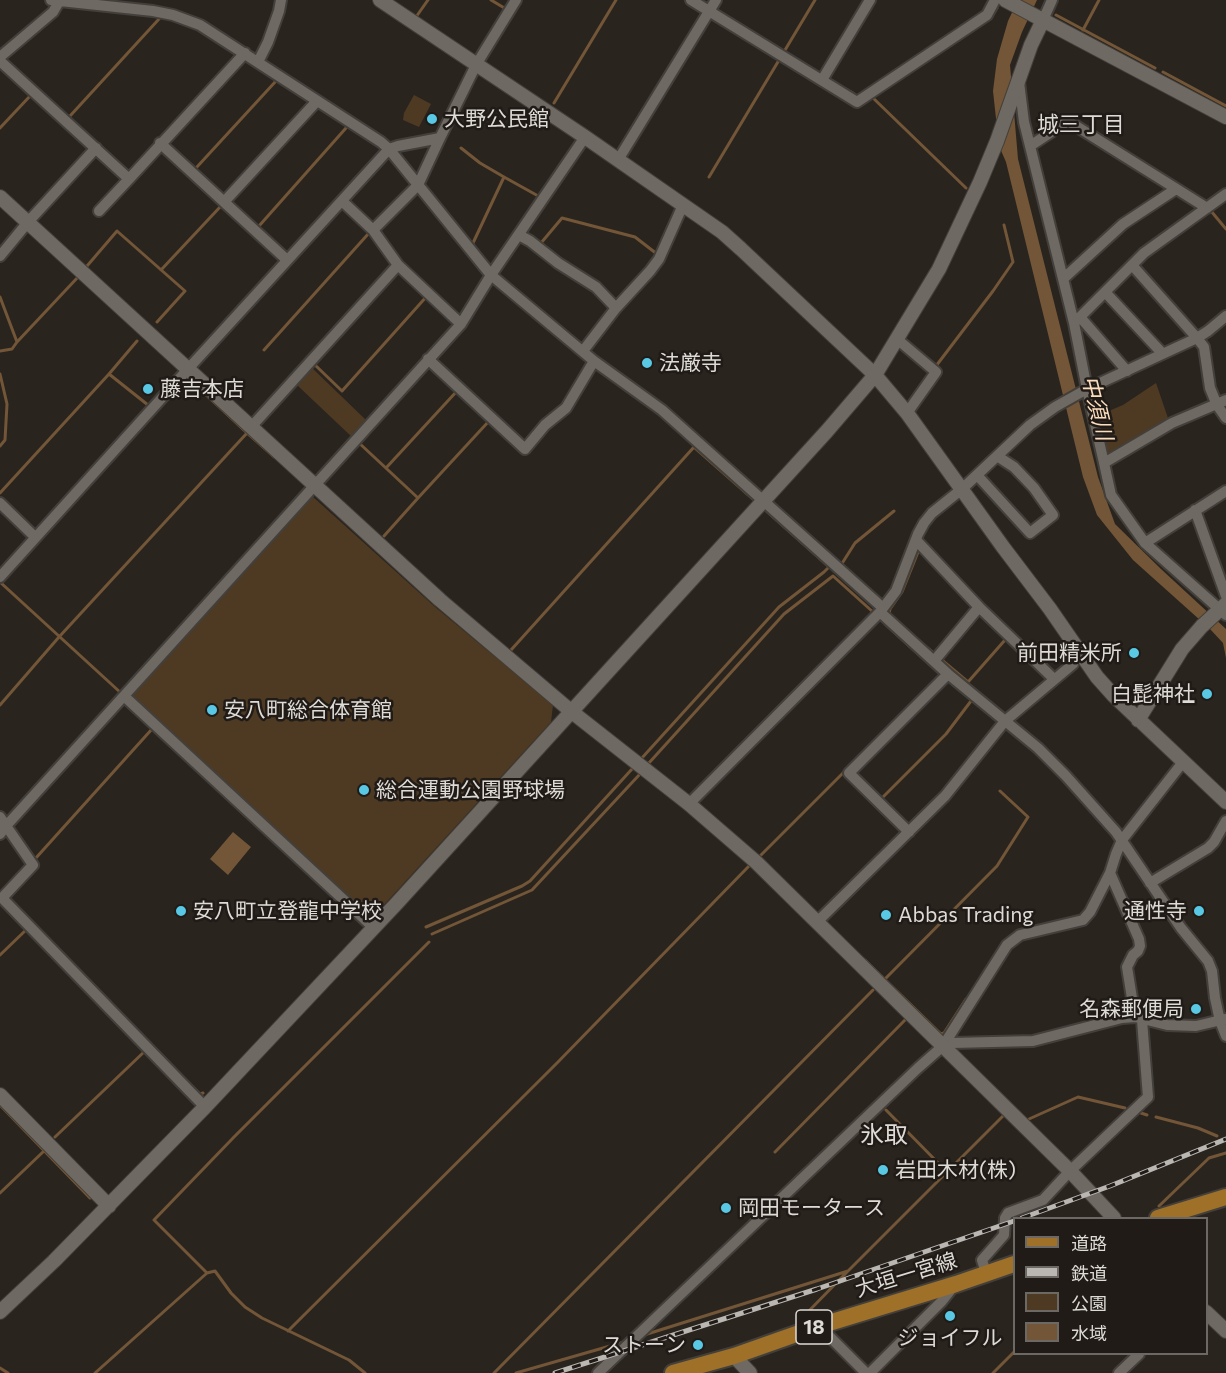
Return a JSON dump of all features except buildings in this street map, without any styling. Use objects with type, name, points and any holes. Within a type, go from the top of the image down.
[{"type":"main road","points":[[1161,1217],[1226,1197]]},
{"type":"main road","name":"大垣一宮線","points":[[674,1373],[734,1356],[819,1326],[1013,1264]]},
{"type":"street","points":[[129,179],[0,59],[53,12],[57,0],[153,11],[200,25],[389,149],[491,275],[594,361],[662,410],[882,610],[948,674],[1038,748],[1066,776],[1116,832],[1180,928],[1208,961],[1212,971],[1215,998],[1223,1019],[1226,1036]]},
{"type":"street","points":[[258,62],[268,42],[281,0]]},
{"type":"street","points":[[380,0],[722,232],[875,375],[907,413],[1097,677],[1138,720],[1226,802]]},
{"type":"street","points":[[374,230],[418,185],[476,65],[516,0]]},
{"type":"street","points":[[691,0],[857,102],[987,15],[994,0]]},
{"type":"street","points":[[618,160],[716,0]]},
{"type":"street","points":[[822,80],[870,0]]},
{"type":"street","points":[[0,1312],[54,1262],[206,1107],[374,928],[827,431],[875,375],[939,269],[980,182],[1039,18],[1052,0]]},
{"type":"street","points":[[1009,2],[1226,117]]},
{"type":"street","points":[[99,211],[244,53]]},
{"type":"street","points":[[1019,77],[1024,122],[1063,279],[1077,320],[1084,390],[1111,495],[1145,543],[1222,610],[1202,626],[1182,649],[1138,720]]},
{"type":"street","points":[[224,202],[316,101]]},
{"type":"street","points":[[1005,116],[1024,122]]},
{"type":"street","points":[[1030,146],[1068,121],[1207,208]]},
{"type":"street","points":[[206,1107],[2,898],[33,865],[2,826],[124,696],[461,324],[491,275],[585,137]]},
{"type":"street","points":[[0,577],[389,149],[440,138]]},
{"type":"street","points":[[160,143],[287,260]]},
{"type":"street","points":[[0,256],[96,148]]},
{"type":"street","points":[[1063,279],[1123,224],[1176,189]]},
{"type":"street","points":[[1077,320],[1144,253],[1226,194]]},
{"type":"street","points":[[0,197],[440,600],[572,712],[689,804],[756,862],[1070,1171],[1113,1217]]},
{"type":"street","points":[[342,201],[374,230],[398,265],[461,324]]},
{"type":"street","points":[[583,351],[616,308],[659,260],[683,205]]},
{"type":"street","points":[[519,235],[596,287],[616,308]]},
{"type":"street","points":[[252,426],[398,265]]},
{"type":"street","points":[[1132,265],[1204,347],[1210,388],[1221,402],[1226,418]]},
{"type":"street","points":[[1105,292],[1162,353]]},
{"type":"street","points":[[689,804],[882,610],[896,591],[916,540],[932,513],[962,489],[1030,425],[1061,403],[1084,390],[1197,338],[1226,316]]},
{"type":"street","points":[[1077,320],[1127,370]]},
{"type":"street","points":[[897,339],[936,372],[907,413]]},
{"type":"street","points":[[428,359],[525,449],[545,425],[566,408],[594,361]]},
{"type":"street","points":[[1104,463],[1172,423],[1221,402]]},
{"type":"street","points":[[977,475],[1030,533],[1053,515],[1034,488],[1014,467],[997,456]]},
{"type":"street","points":[[1145,543],[1226,491]]},
{"type":"street","points":[[0,503],[35,537]]},
{"type":"street","points":[[1195,510],[1226,596]]},
{"type":"street","points":[[916,540],[979,607],[1054,679]]},
{"type":"street","points":[[934,661],[979,607]]},
{"type":"street","points":[[1073,644],[1073,664]]},
{"type":"street","points":[[817,922],[945,796],[1005,721],[1073,664]]},
{"type":"street","points":[[1073,664],[1097,677]]},
{"type":"street","points":[[909,832],[849,773],[948,674]]},
{"type":"street","points":[[124,696],[374,928]]},
{"type":"street","points":[[598,1373],[943,1046],[1007,945],[1020,935],[1083,920],[1090,912],[1110,873],[1122,840],[1183,762]]},
{"type":"street","points":[[1150,883],[1208,848],[1226,821]]},
{"type":"street","points":[[986,1273],[981,1260],[1004,1235],[1005,1218],[1008,1213],[1043,1200],[1148,1097],[1139,1019],[1127,967],[1133,955],[1138,951],[1139,939],[1110,873]]},
{"type":"street","points":[[943,1046],[952,1043],[1033,1041],[1122,1018],[1167,1025],[1196,1026],[1223,1019]]},
{"type":"street","points":[[0,1095],[109,1206]]},
{"type":"street","points":[[819,1326],[868,1373],[942,1301],[956,1284]]},
{"type":"street","points":[[1208,1314],[1226,1331]]},
{"type":"street","points":[[1119,1373],[1137,1355]]},
{"type":"street","points":[[734,1356],[750,1373]]},
{"type":"green space","points":[[414,95],[431,104],[419,127],[403,120],[404,113]]},
{"type":"green space","points":[[312,368],[367,421],[353,438],[297,385]]},
{"type":"green space","points":[[1156,383],[1169,421],[1108,458],[1097,416],[1123,405]]},
{"type":"green space","points":[[312,496],[434,606],[553,705],[551,722],[372,918],[129,697]]},
{"type":"water","points":[[1018,0],[1037,0],[1010,65],[1018,159],[1098,477],[1115,524],[1226,629],[1226,658],[1223,643],[1133,560],[1097,515],[1083,477],[1006,162],[999,146],[993,91],[997,59],[1008,21]]},
{"type":"water","points":[[233,832],[251,847],[228,875],[210,859]]},
{"type":"waterway","points":[[415,16],[428,0]]},
{"type":"waterway","points":[[491,0],[506,9]]},
{"type":"waterway","points":[[554,103],[616,0]]},
{"type":"waterway","points":[[709,177],[815,0]]},
{"type":"waterway","points":[[1083,30],[1099,0]]},
{"type":"waterway","points":[[990,19],[997,8]]},
{"type":"waterway","points":[[1056,15],[1155,68]]},
{"type":"waterway","points":[[70,116],[159,19]]},
{"type":"waterway","points":[[1163,72],[1226,106]]},
{"type":"waterway","points":[[196,168],[276,81]]},
{"type":"waterway","points":[[842,87],[853,93]]},
{"type":"waterway","points":[[0,128],[31,95]]},
{"type":"waterway","points":[[872,97],[966,188]]},
{"type":"waterway","points":[[259,226],[346,128]]},
{"type":"waterway","points":[[461,148],[480,163],[504,177]]},
{"type":"waterway","points":[[473,243],[504,177],[540,197]]},
{"type":"waterway","points":[[161,270],[221,206]]},
{"type":"waterway","points":[[1211,211],[1226,229]]},
{"type":"waterway","points":[[541,243],[562,218],[635,237],[657,254]]},
{"type":"waterway","points":[[935,365],[1013,262],[1004,225]]},
{"type":"waterway","points":[[87,266],[117,231],[185,291],[157,322]]},
{"type":"waterway","points":[[264,350],[369,233]]},
{"type":"waterway","points":[[17,342],[79,276]]},
{"type":"waterway","points":[[314,364],[342,391],[427,296]]},
{"type":"waterway","points":[[0,297],[17,342],[12,349],[0,351]]},
{"type":"waterway","points":[[0,493],[137,341]]},
{"type":"waterway","points":[[0,374],[7,404],[5,440],[0,446]]},
{"type":"waterway","points":[[109,374],[148,405]]},
{"type":"waterway","points":[[190,380],[247,433]]},
{"type":"waterway","points":[[386,468],[457,391]]},
{"type":"waterway","points":[[358,442],[418,498],[489,421],[491,422]]},
{"type":"waterway","points":[[0,705],[59,637],[247,433],[274,457]]},
{"type":"waterway","points":[[511,650],[694,447],[753,499]]},
{"type":"waterway","points":[[384,536],[418,498]]},
{"type":"waterway","points":[[641,759],[779,607],[829,567],[764,509]]},
{"type":"waterway","points":[[841,565],[855,543],[894,511]]},
{"type":"waterway","points":[[891,616],[890,609],[902,592],[918,552]]},
{"type":"waterway","points":[[648,764],[784,614],[833,576],[873,612]]},
{"type":"waterway","points":[[0,582],[121,693]]},
{"type":"waterway","points":[[886,625],[941,675],[938,677]]},
{"type":"waterway","points":[[918,640],[968,682],[1005,640]]},
{"type":"waterway","points":[[881,799],[946,734],[971,701]]},
{"type":"waterway","points":[[35,859],[152,729]]},
{"type":"waterway","points":[[426,927],[530,881],[632,769]]},
{"type":"waterway","points":[[759,857],[847,769]]},
{"type":"waterway","points":[[432,934],[532,890],[640,774]]},
{"type":"waterway","points":[[885,979],[997,866],[1028,817],[1000,791]]},
{"type":"waterway","points":[[288,1331],[557,1063],[749,866]]},
{"type":"waterway","points":[[0,955],[27,929]]},
{"type":"waterway","points":[[207,1273],[154,1220],[429,942]]},
{"type":"waterway","points":[[865,960],[941,1034],[944,1033],[966,999]]},
{"type":"waterway","points":[[494,1373],[873,990]]},
{"type":"waterway","points":[[775,1152],[906,1019]]},
{"type":"waterway","points":[[55,1137],[145,1051]]},
{"type":"waterway","points":[[193,1087],[200,1094],[203,1093]]},
{"type":"waterway","points":[[1029,1119],[1078,1097],[1125,1108]]},
{"type":"waterway","points":[[0,1105],[90,1198]]},
{"type":"waterway","points":[[886,1110],[947,1172]]},
{"type":"waterway","points":[[1138,1112],[1147,1115]]},
{"type":"waterway","points":[[644,1335],[848,1271],[1003,1116]]},
{"type":"waterway","points":[[1156,1117],[1198,1128],[1217,1136]]},
{"type":"waterway","points":[[0,1193],[44,1151]]},
{"type":"waterway","points":[[1159,1206],[1209,1158],[1226,1153]]},
{"type":"waterway","points":[[95,1373],[207,1273],[215,1271],[245,1307],[262,1318],[349,1360],[365,1373]]},
{"type":"waterway","points":[[800,1320],[847,1272]]},
{"type":"waterway","points":[[516,1373],[624,1342]]},
{"type":"waterway","points":[[993,1373],[1013,1353]]},
{"type":"waterway","points":[[0,1368],[8,1373]]},
{"type":"railway","points":[[1025,1217],[1110,1186],[1226,1139]]},
{"type":"railway","points":[[555,1373],[817,1289],[1013,1221]]},
{"type":"place","name":"大野公民館","points":[[432,119]]},
{"type":"place","name":"法厳寺","points":[[647,363]]},
{"type":"place","name":"藤吉本店","points":[[148,389]]},
{"type":"place","name":"前田精米所","points":[[1134,653]]},
{"type":"place","name":"白髭神社","points":[[1207,694]]},
{"type":"place","name":"安八町総合体育館","points":[[212,710]]},
{"type":"place","name":"総合運動公園野球場","points":[[364,790]]},
{"type":"place","name":"安八町立登龍中学校","points":[[181,911]]},
{"type":"place","name":"通性寺","points":[[1199,911]]},
{"type":"place","name":"Abbas Trading","points":[[886,915]]},
{"type":"place","name":"名森郵便局","points":[[1196,1009]]},
{"type":"place","name":"岩田木材(株)","points":[[883,1170]]},
{"type":"place","name":"岡田モータース","points":[[726,1208]]},
{"type":"place","name":"ジョイフル","points":[[950,1316]]},
{"type":"place","name":"ストーン","points":[[698,1345]]},
{"type":"district","name":"城三丁目","points":[[1081,125]]},
{"type":"district","name":"氷取","points":[[884,1135]]},
{"type":"water label","name":"中須川","points":[[1097,408]]}]
